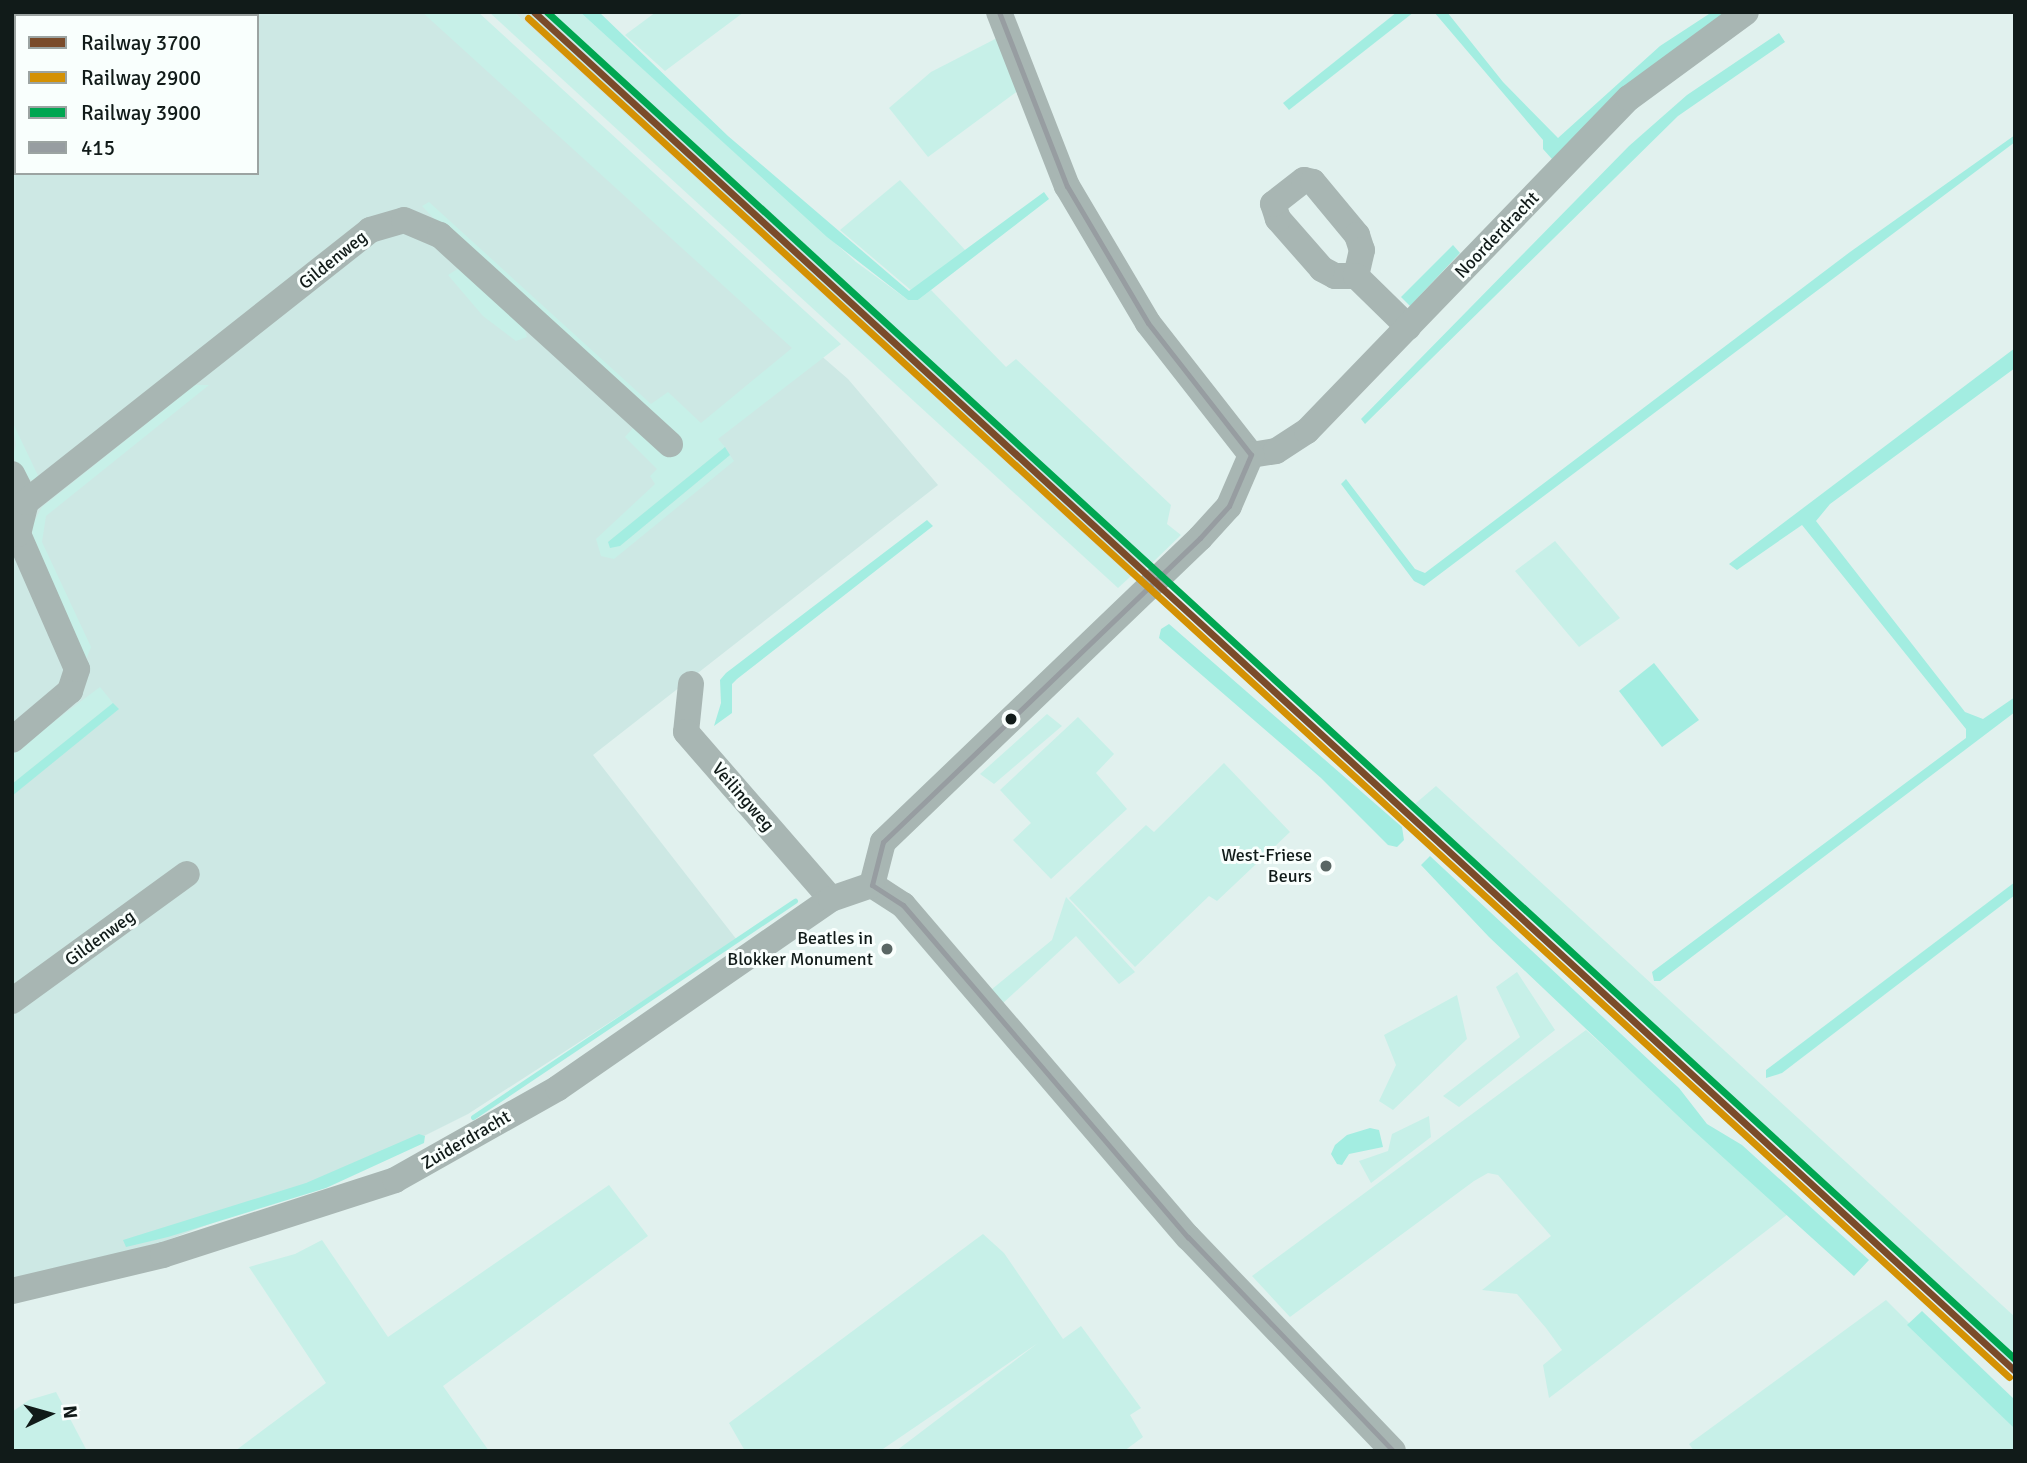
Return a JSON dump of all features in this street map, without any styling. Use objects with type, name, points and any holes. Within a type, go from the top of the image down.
[{"type":"street","points":[[999,12],[1067,186],[1148,323],[1251,455],[1229,506],[1200,538],[883,842],[872,885],[902,905],[1188,1237],[1392,1451]]},
{"type":"street","name":"Noorderdracht","points":[[1251,455],[1276,451],[1307,431],[1629,98],[1746,12]]},
{"type":"street","name":"Gildenweg","points":[[26,502],[370,230],[404,220],[440,235],[670,444]]},
{"type":"street","points":[[1356,276],[1408,327]]},
{"type":"street","points":[[12,474],[26,502],[18,534],[77,669],[70,691],[12,740]]},
{"type":"street","name":"Veilingweg","points":[[691,684],[686,732],[831,899]]},
{"type":"street","name":"Gildenweg","points":[[12,1002],[187,874]]},
{"type":"street","name":"Zuiderdracht","points":[[12,1291],[163,1255],[395,1180],[558,1088],[831,899],[872,885]]},
{"type":"shaded area","points":[[12,12],[114,12],[14,14],[12,94]]},
{"type":"shaded area","points":[[422,12],[478,12],[841,344],[718,439],[725,447],[608,542],[620,546],[730,455],[734,461],[614,559],[601,556],[596,539],[655,484],[650,476],[657,469],[625,437],[633,428],[422,206],[429,202],[651,404],[668,392],[701,423],[792,348]]},
{"type":"shaded area","points":[[425,12],[848,379],[938,485],[593,755],[737,940],[468,1114],[376,1160],[160,1243],[12,1281],[12,174],[259,175],[259,14],[196,14]]},
{"type":"shaded area","points":[[489,12],[514,12],[1130,577],[1118,588]]},
{"type":"shaded area","points":[[514,12],[543,12],[1150,565],[1130,577]]},
{"type":"shaded area","points":[[543,12],[580,12],[856,262],[908,300],[918,300],[931,290],[1006,367],[1016,359],[1171,505],[1167,524],[1181,535],[1150,565]]},
{"type":"shaded area","points":[[580,12],[599,12],[728,136],[909,291],[1044,192],[1049,199],[918,300],[908,300],[827,237]]},
{"type":"shaded area","points":[[656,12],[744,12],[665,71],[625,35]]},
{"type":"shaded area","points":[[1397,12],[1414,12],[1289,110],[1283,103]]},
{"type":"shaded area","points":[[1434,12],[1447,12],[1503,82],[1558,138],[1660,46],[1712,12],[1727,12],[1625,86],[1552,159],[1543,149],[1543,140]]},
{"type":"shaded area","points":[[1779,33],[1785,42],[1678,116],[1365,424],[1361,419],[1629,146],[1687,95]]},
{"type":"shaded area","points":[[997,38],[1019,90],[928,157],[889,108],[931,72]]},
{"type":"shaded area","points":[[2015,135],[2015,142],[1424,586],[1414,581],[1341,484],[1346,479],[1415,569],[1425,573],[1850,252]]},
{"type":"shaded area","points":[[900,180],[966,251],[912,291],[840,230]]},
{"type":"shaded area","points":[[1453,245],[1460,253],[1410,306],[1401,297]]},
{"type":"shaded area","points":[[459,268],[524,327],[527,337],[516,341],[483,316],[448,275]]},
{"type":"shaded area","points":[[2015,348],[2015,368],[1830,504],[1816,521],[1965,712],[1983,719],[2015,697],[2015,712],[1660,981],[1654,981],[1652,972],[1966,738],[1966,729],[1802,525],[1737,570],[1729,564]]},
{"type":"shaded area","points":[[195,385],[209,385],[46,516],[42,542],[91,647],[86,660],[32,535],[33,524],[42,507]]},
{"type":"shaded area","points":[[12,421],[41,482],[24,478],[13,456],[16,445]]},
{"type":"shaded area","points":[[725,447],[730,455],[620,546],[610,548],[608,542]]},
{"type":"shaded area","points":[[927,520],[933,526],[737,679],[732,684],[732,713],[714,726],[721,703],[720,680],[726,673]]},
{"type":"shaded area","points":[[1555,541],[1620,618],[1579,647],[1515,571]]},
{"type":"shaded area","points":[[1169,624],[1402,827],[1404,840],[1397,847],[1388,845],[1321,778],[1159,638],[1161,629]]},
{"type":"shaded area","points":[[1654,663],[1699,720],[1662,747],[1619,691]]},
{"type":"shaded area","points":[[100,687],[113,703],[12,784],[12,753]]},
{"type":"shaded area","points":[[113,703],[119,709],[12,796],[12,784]]},
{"type":"shaded area","points":[[1047,714],[1062,726],[994,784],[980,774]]},
{"type":"shaded area","points":[[1078,717],[1114,754],[1096,773],[1127,809],[1051,879],[1013,840],[1031,823],[1000,790]]},
{"type":"shaded area","points":[[1224,763],[1290,832],[1217,901],[1209,896],[1135,967],[1069,898],[1146,825],[1154,832]]},
{"type":"shaded area","points":[[1436,786],[2015,1317],[2015,1368],[1892,1249],[1409,809]]},
{"type":"shaded area","points":[[1430,856],[1679,1088],[1707,1124],[1742,1145],[1869,1260],[1854,1276],[1694,1131],[1489,937],[1421,865]]},
{"type":"shaded area","points":[[2015,882],[2015,895],[1782,1073],[1766,1078],[1766,1070]]},
{"type":"shaded area","points":[[1066,897],[1135,972],[1119,984],[1076,936],[1002,1004],[991,990],[1052,940]]},
{"type":"shaded area","points":[[1517,972],[1555,1030],[1459,1107],[1443,1096],[1520,1037],[1496,987]]},
{"type":"shaded area","points":[[1457,995],[1467,1039],[1393,1110],[1379,1101],[1396,1065],[1384,1035]]},
{"type":"shaded area","points":[[1586,1030],[1788,1214],[1549,1398],[1543,1365],[1562,1350],[1517,1294],[1482,1290],[1551,1236],[1498,1175],[1488,1173],[1474,1181],[1290,1317],[1252,1276]]},
{"type":"shaded area","points":[[1429,1116],[1431,1137],[1371,1183],[1359,1161],[1388,1151],[1392,1134]]},
{"type":"shaded area","points":[[1370,1128],[1379,1130],[1383,1147],[1349,1154],[1342,1165],[1337,1164],[1331,1154],[1335,1145],[1347,1135]]},
{"type":"shaded area","points":[[419,1134],[425,1136],[424,1143],[326,1188],[168,1237],[126,1247],[123,1240],[306,1183]]},
{"type":"shaded area","points":[[609,1185],[648,1236],[443,1386],[489,1451],[235,1451],[326,1383],[249,1267],[295,1254],[322,1240],[388,1337]]},
{"type":"shaded area","points":[[983,1234],[1004,1253],[1063,1339],[1081,1326],[1141,1408],[1130,1415],[1143,1437],[1124,1451],[896,1451],[1038,1343],[880,1451],[745,1451],[729,1423]]},
{"type":"shaded area","points":[[1886,1300],[2015,1429],[2015,1451],[1694,1451],[1689,1444]]},
{"type":"shaded area","points":[[1922,1311],[2015,1400],[2015,1429],[1907,1325]]},
{"type":"shaded area","points":[[56,1392],[87,1451],[12,1451],[12,1412],[29,1400]]},
{"type":"waterway","points":[[473,1117],[795,901]]},
{"type":"rail line","name":"3700","points":[[534,12],[2015,1371]]},
{"type":"rail line","name":"3900","points":[[547,12],[2015,1359]]},
{"type":"rail line","name":"2900","points":[[528,18],[2009,1377]]},
{"type":"transit line","name":"415","points":[[999,12],[1067,186],[1148,323],[1251,455]]},
{"type":"transit line","name":"415","points":[[872,885],[883,842],[1200,538],[1229,506],[1251,455]]},
{"type":"transit line","name":"415","points":[[872,885],[903,905],[1188,1237],[1393,1451]]},
{"type":"place","name":"West-Friese Beurs","points":[[1326,866]]},
{"type":"place","name":"Beatles in Blokker Monument","points":[[887,949]]}]
